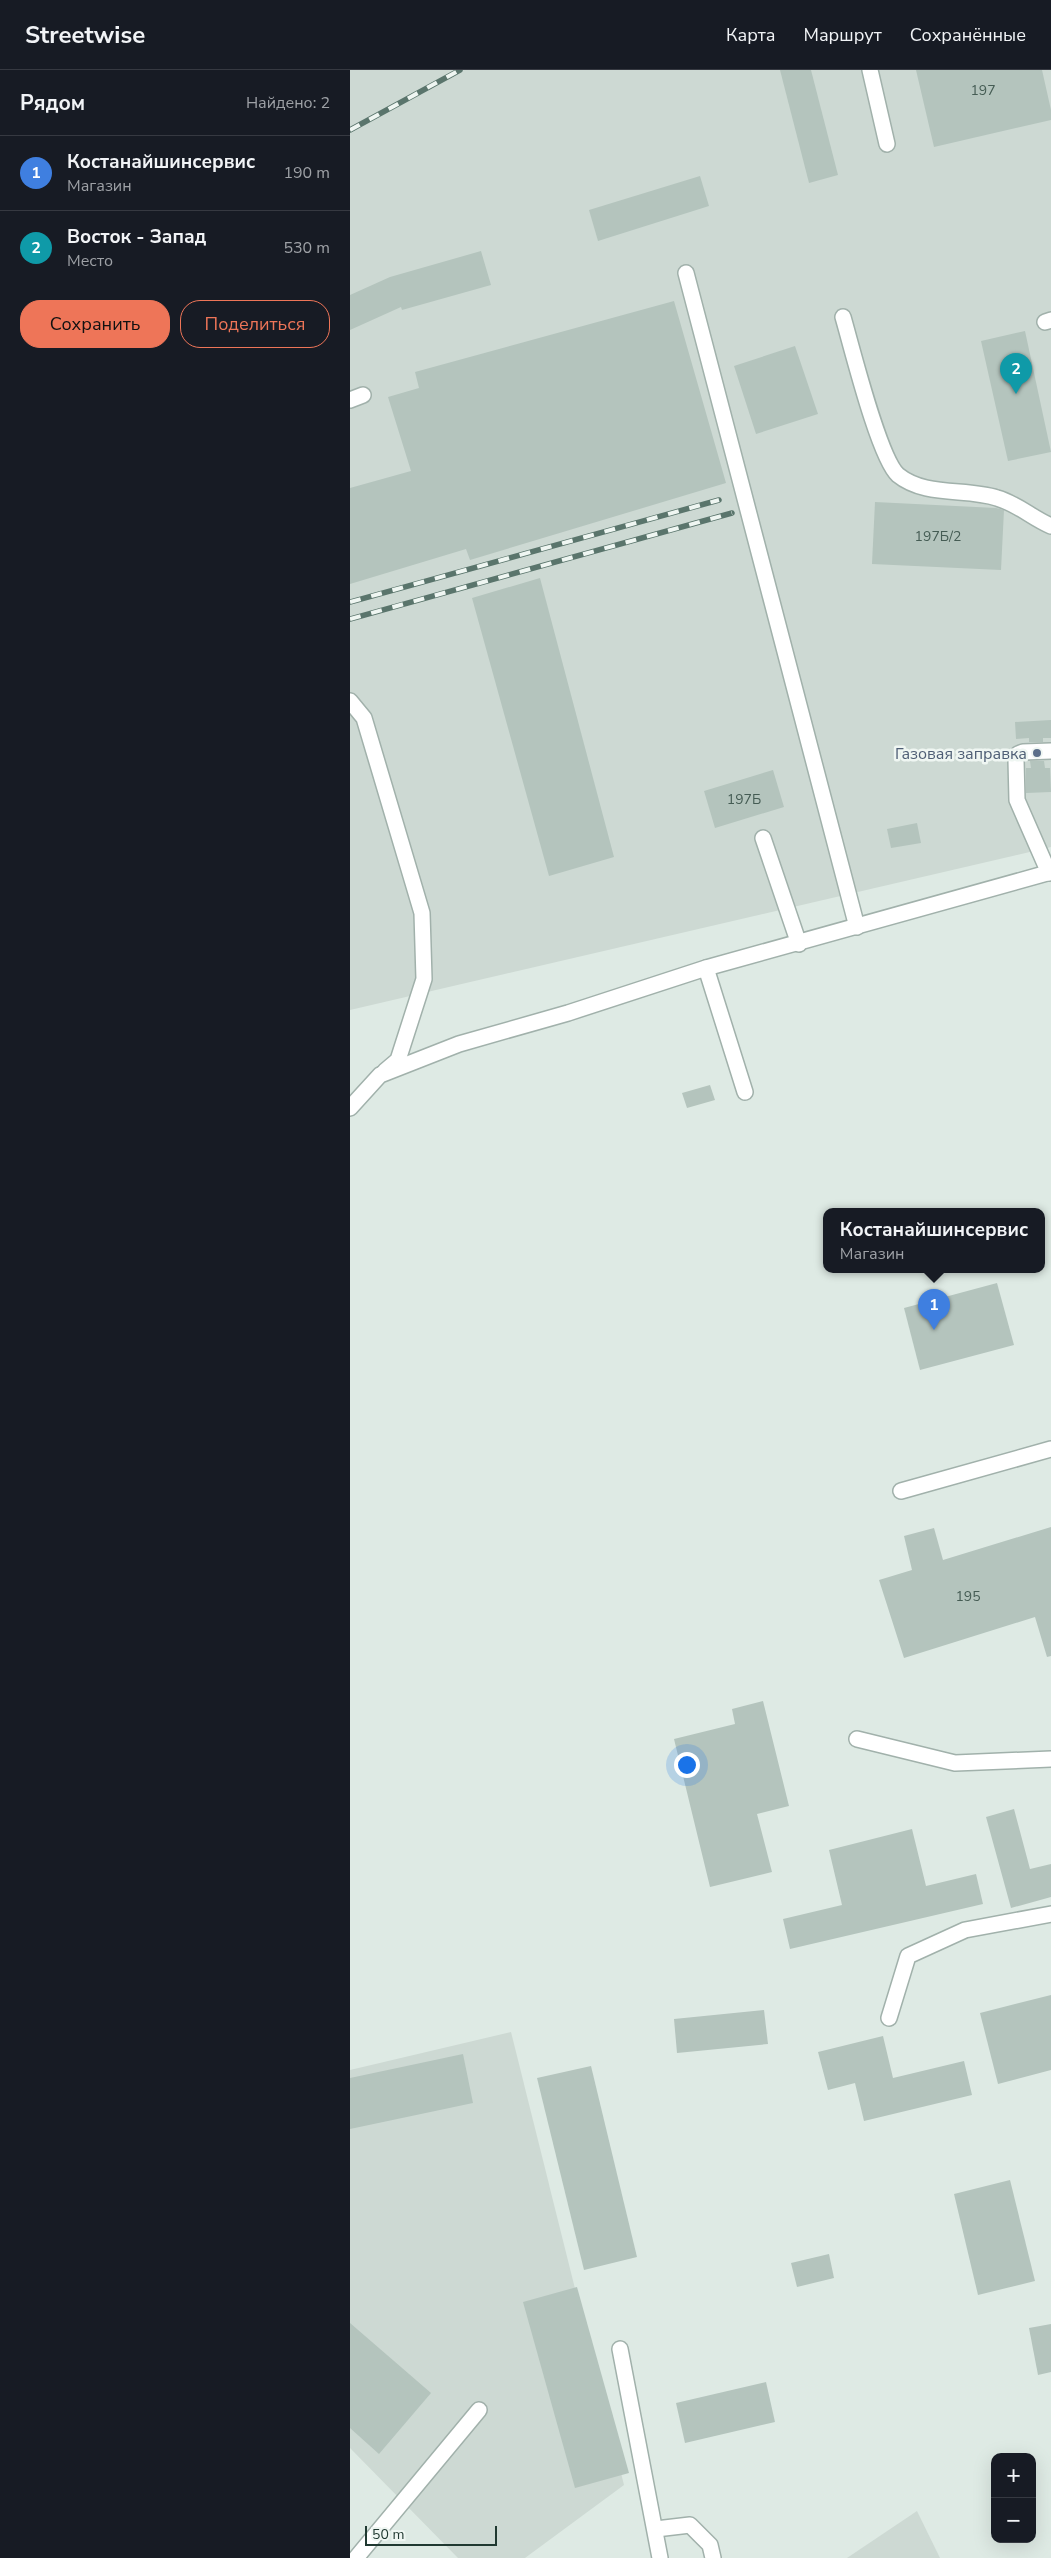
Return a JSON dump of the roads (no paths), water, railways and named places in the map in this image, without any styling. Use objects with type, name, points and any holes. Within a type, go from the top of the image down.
[{"type":"street","points":[[870,70],[887,144]]},
{"type":"street","points":[[686,273],[858,927]]},
{"type":"street","points":[[843,317],[883,451],[898,474],[922,486],[995,497],[1012,503],[1051,526]]},
{"type":"street","points":[[350,701],[364,718],[422,913],[424,979],[398,1060],[380,1075],[350,1108]]},
{"type":"street","points":[[380,1075],[459,1044],[568,1013],[706,968],[799,944],[1050,872],[1017,800],[1016,760],[1018,754],[1023,752],[1051,751]]},
{"type":"street","points":[[763,838],[799,944]]},
{"type":"street","points":[[706,968],[745,1092]]},
{"type":"street","points":[[901,1491],[1051,1449]]},
{"type":"street","points":[[856,1739],[956,1763],[1051,1759]]},
{"type":"street","points":[[889,2018],[908,1956],[965,1930],[1051,1914]]},
{"type":"street","points":[[620,2349],[656,2529],[660,2558]]},
{"type":"street","points":[[356,2558],[479,2410]]},
{"type":"street","points":[[656,2529],[690,2525],[710,2546],[713,2558]]},
{"type":"railway","points":[[350,130],[460,70]]},
{"type":"railway","points":[[350,602],[719,500]]},
{"type":"railway","points":[[350,619],[732,513]]},
{"type":"place","name":"Восток - Запад","points":[[1016,394]]},
{"type":"place","name":"Газовая заправка","points":[[1037,753]]},
{"type":"place","name":"Костанайшинсервис","points":[[934,1330]]}]
